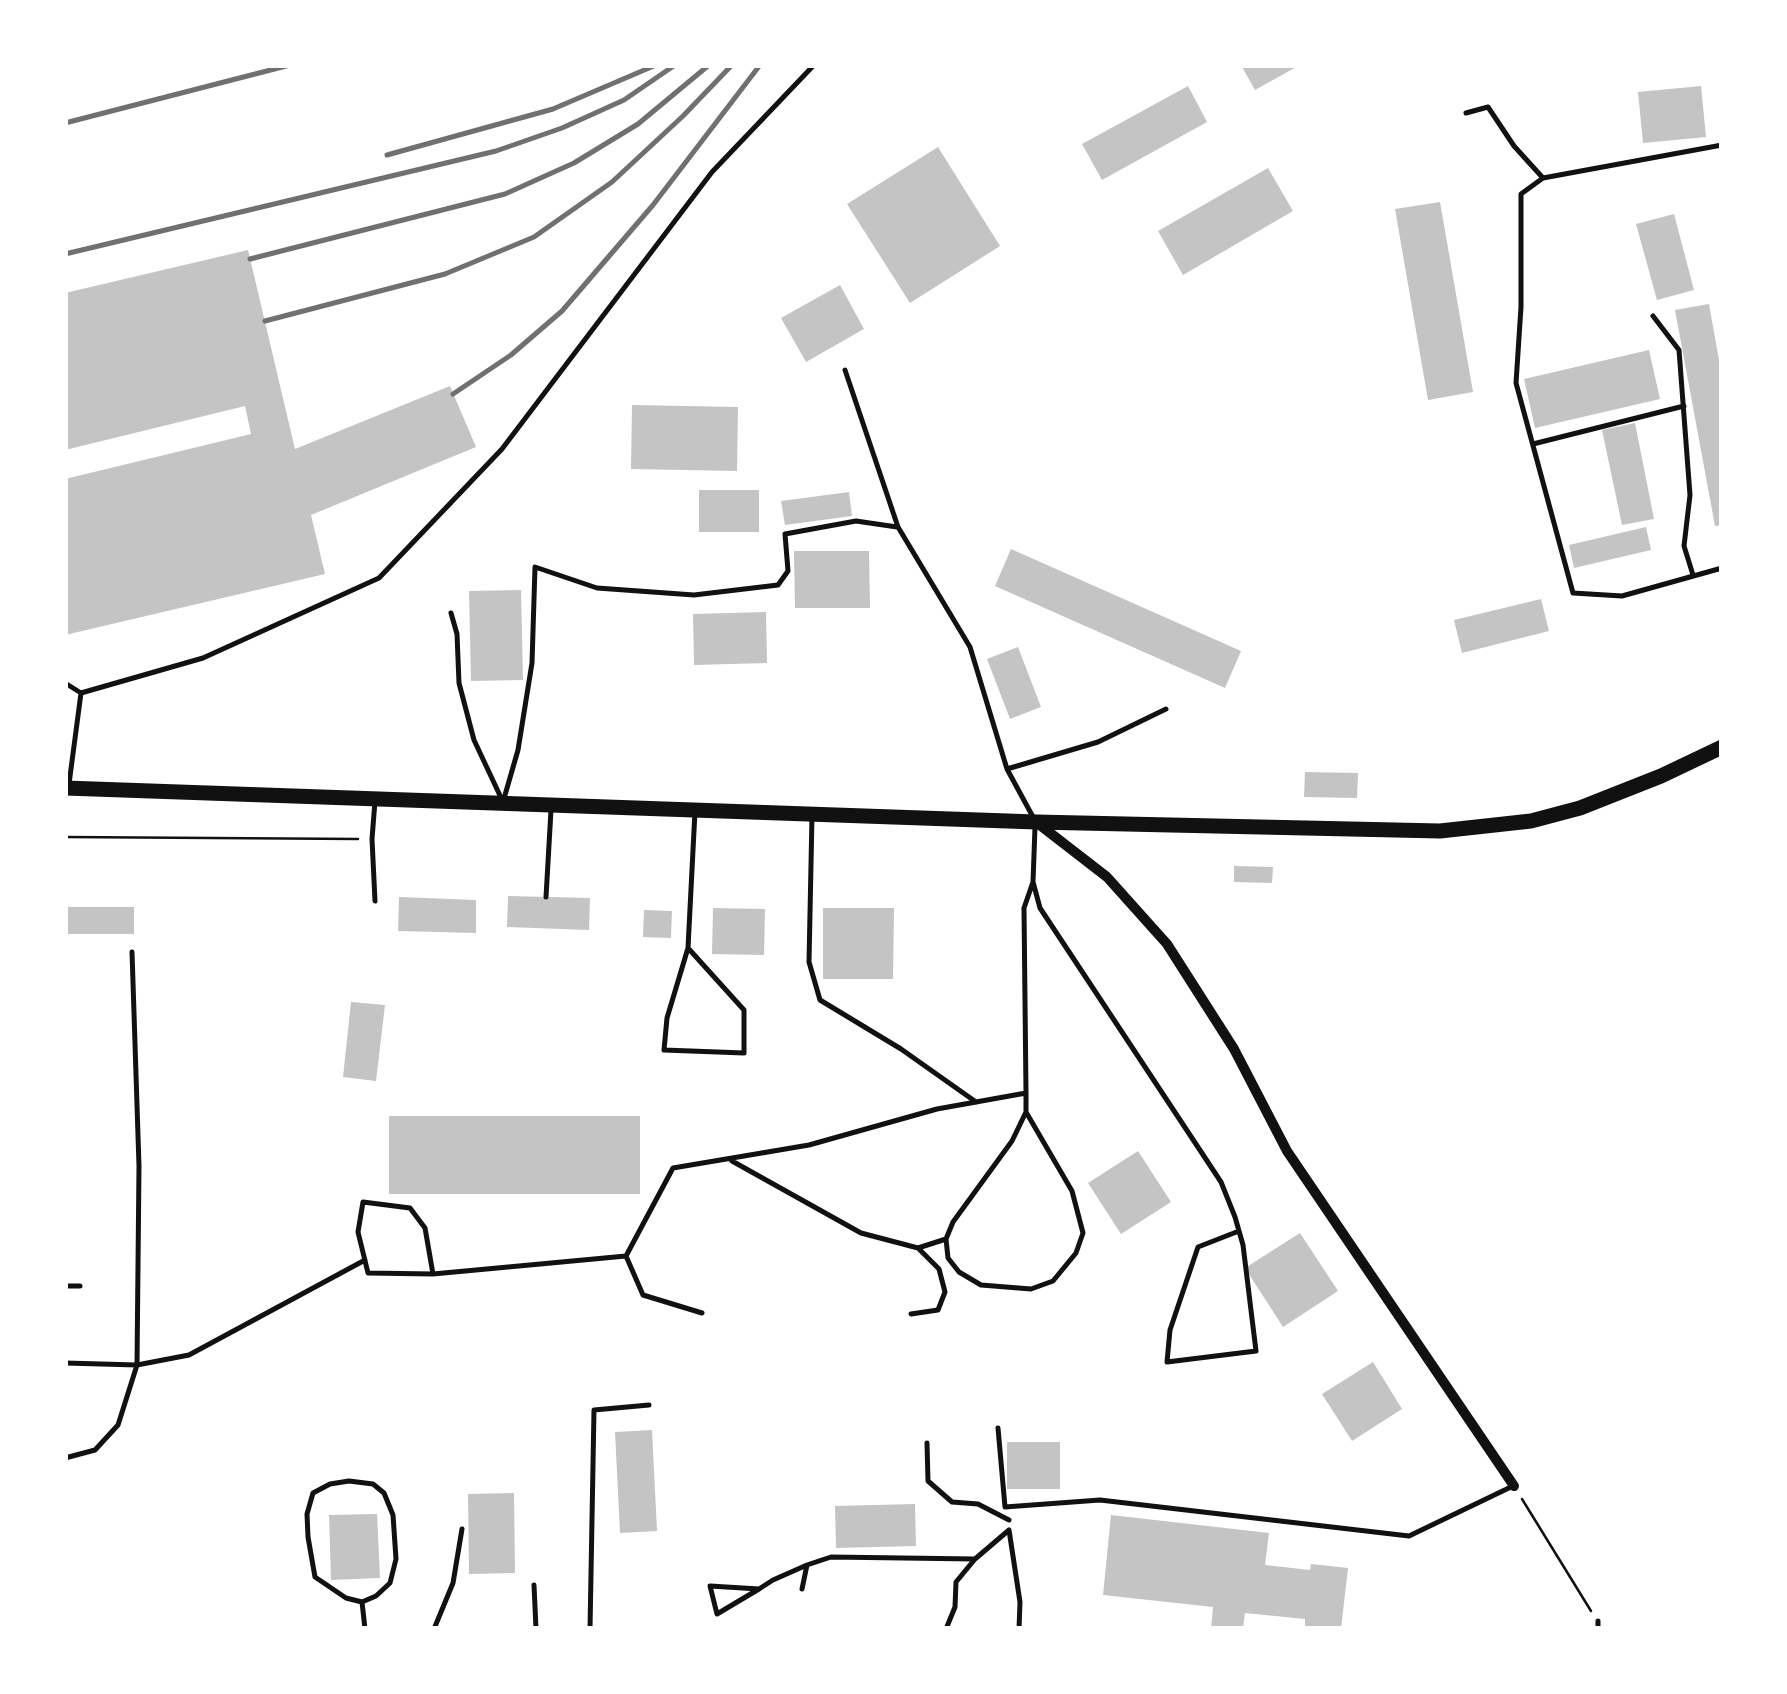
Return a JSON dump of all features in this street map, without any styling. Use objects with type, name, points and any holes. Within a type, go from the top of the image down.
[{"type":"main road","points":[[67,788],[1036,822],[1440,831],[1531,821],[1580,808],[1722,747]]},
{"type":"street","points":[[1036,822],[1108,877],[1167,944],[1234,1048],[1288,1151],[1514,1486]]},
{"type":"lane","points":[[65,683],[81,693],[203,658],[380,578],[502,449],[712,172],[814,65]]},
{"type":"lane","points":[[1466,113],[1488,107],[1514,146],[1543,178]]},
{"type":"lane","points":[[1722,145],[1543,178],[1521,194],[1521,307],[1516,382],[1573,593],[1622,596],[1722,568]]},
{"type":"lane","points":[[1653,316],[1679,350],[1690,495],[1684,546],[1693,575]]},
{"type":"lane","points":[[845,370],[898,527],[970,647],[1007,770],[1036,822],[1034,882],[1040,908],[1221,1182],[1239,1231],[1256,1352],[1167,1362],[1170,1330],[1198,1247],[1239,1231]]},
{"type":"lane","points":[[1532,444],[1684,406]]},
{"type":"lane","points":[[503,802],[518,750],[532,663],[535,567],[596,588],[694,595],[778,586],[788,571],[785,534],[856,521],[898,527]]},
{"type":"lane","points":[[451,613],[457,634],[459,682],[474,740],[503,802]]},
{"type":"lane","points":[[67,788],[81,693]]},
{"type":"lane","points":[[1007,770],[1098,742],[1166,709]]},
{"type":"lane","points":[[375,901],[372,839],[376,798]]},
{"type":"lane","points":[[546,897],[551,803]]},
{"type":"lane","points":[[688,948],[744,1010],[744,1054],[664,1050],[667,1018],[688,948],[695,808]]},
{"type":"lane","points":[[812,814],[809,962],[820,1000],[901,1048],[976,1102]]},
{"type":"lane","points":[[1026,1112],[1072,1191],[1083,1233],[1076,1253],[1053,1281],[1031,1289],[981,1285],[959,1272],[948,1258],[946,1239],[953,1222],[1012,1141],[1026,1112],[1024,908],[1034,882]]},
{"type":"lane","points":[[65,1458],[94,1450],[118,1425],[137,1365],[139,1166],[132,952]]},
{"type":"lane","points":[[626,1256],[673,1168],[809,1145],[937,1109],[1026,1092]]},
{"type":"lane","points":[[730,1160],[861,1232],[918,1248],[939,1269],[946,1292],[938,1310],[911,1314]]},
{"type":"lane","points":[[433,1274],[425,1228],[410,1208],[363,1202],[358,1232],[368,1273],[433,1274],[626,1256]]},
{"type":"lane","points":[[918,1248],[946,1239]]},
{"type":"lane","points":[[626,1256],[643,1295],[702,1313]]},
{"type":"lane","points":[[939,1269],[948,1258]]},
{"type":"lane","points":[[65,1362],[137,1365],[189,1355],[365,1260]]},
{"type":"lane","points":[[65,1286],[80,1286]]},
{"type":"lane","points":[[590,1629],[594,1410],[650,1405]]},
{"type":"lane","points":[[998,1428],[1020,1629]]},
{"type":"lane","points":[[927,1443],[928,1480],[952,1502],[978,1504],[1009,1520]]},
{"type":"lane","points":[[349,1480],[373,1484],[384,1493],[393,1515],[396,1559],[390,1583],[362,1602],[346,1598],[315,1578],[307,1514],[313,1493],[349,1480]]},
{"type":"lane","points":[[1004,1507],[1100,1500],[1409,1536],[1514,1486]]},
{"type":"lane","points":[[434,1629],[453,1583],[462,1528]]},
{"type":"lane","points":[[946,1629],[955,1608],[956,1582],[975,1559],[1009,1530]]},
{"type":"lane","points":[[758,1589],[710,1586],[717,1614],[758,1589],[831,1557],[975,1559]]},
{"type":"lane","points":[[802,1589],[806,1566]]},
{"type":"lane","points":[[534,1585],[536,1629]]},
{"type":"lane","points":[[362,1602],[365,1629]]},
{"type":"path","points":[[65,837],[372,839]]},
{"type":"path","points":[[1514,1486],[1598,1625]]},
{"type":"building","points":[[1241,65],[1300,65],[1255,90]]},
{"type":"building","points":[[1188,86],[1207,122],[1102,180],[1082,144]]},
{"type":"building","points":[[1701,86],[1706,137],[1643,143],[1638,92]]},
{"type":"building","points":[[938,147],[1000,246],[910,303],[847,204]]},
{"type":"building","points":[[1268,168],[1293,211],[1183,275],[1158,231]]},
{"type":"building","points":[[1440,202],[1473,392],[1428,400],[1395,209]]},
{"type":"building","points":[[1674,214],[1694,290],[1657,300],[1636,224]]},
{"type":"building","points":[[248,250],[295,449],[450,386],[476,447],[311,515],[325,574],[65,635],[65,479],[251,434],[245,406],[65,450],[65,293]]},
{"type":"building","points":[[840,285],[864,329],[806,362],[781,318]]},
{"type":"building","points":[[1709,304],[1722,377],[1722,525],[1715,526],[1675,310]]},
{"type":"building","points":[[1649,350],[1660,399],[1535,428],[1524,379]]},
{"type":"building","points":[[632,405],[738,407],[737,471],[631,469]]},
{"type":"building","points":[[1635,423],[1654,519],[1622,525],[1602,430]]},
{"type":"building","points":[[699,490],[759,490],[759,532],[699,532]]},
{"type":"building","points":[[849,492],[852,516],[785,525],[781,501]]},
{"type":"building","points":[[1646,527],[1651,550],[1574,568],[1569,545]]},
{"type":"building","points":[[1011,549],[1241,651],[1225,688],[995,586]]},
{"type":"building","points":[[794,551],[869,551],[870,608],[795,608]]},
{"type":"building","points":[[521,590],[523,680],[471,681],[469,591]]},
{"type":"building","points":[[1541,599],[1549,631],[1462,653],[1454,620]]},
{"type":"building","points":[[766,612],[767,663],[694,665],[693,614]]},
{"type":"building","points":[[1018,647],[1041,707],[1010,719],[987,659]]},
{"type":"building","points":[[1305,772],[1358,773],[1357,798],[1304,797]]},
{"type":"building","points":[[1234,866],[1273,867],[1272,883],[1234,882]]},
{"type":"building","points":[[508,896],[590,898],[589,930],[507,927]]},
{"type":"building","points":[[399,897],[476,900],[476,933],[398,931]]},
{"type":"building","points":[[65,907],[134,907],[134,934],[65,934]]},
{"type":"building","points":[[713,908],[765,909],[764,955],[712,954]]},
{"type":"building","points":[[823,908],[894,908],[893,979],[823,979]]},
{"type":"building","points":[[644,910],[672,911],[671,938],[643,937]]},
{"type":"building","points":[[351,1002],[385,1005],[376,1081],[343,1077]]},
{"type":"building","points":[[389,1116],[640,1116],[640,1194],[389,1194]]},
{"type":"building","points":[[1138,1151],[1171,1202],[1121,1234],[1088,1183]]},
{"type":"building","points":[[1300,1233],[1338,1291],[1283,1327],[1245,1268]]},
{"type":"building","points":[[1373,1362],[1402,1409],[1352,1441],[1322,1394]]},
{"type":"building","points":[[652,1430],[657,1531],[620,1533],[615,1432]]},
{"type":"building","points":[[1007,1442],[1060,1442],[1060,1489],[1007,1489]]},
{"type":"building","points":[[514,1493],[515,1573],[469,1574],[468,1494]]},
{"type":"building","points":[[915,1504],[916,1546],[836,1548],[835,1506]]},
{"type":"building","points":[[377,1514],[380,1578],[331,1580],[329,1515]]},
{"type":"building","points":[[1111,1515],[1269,1533],[1265,1565],[1310,1570],[1311,1564],[1348,1568],[1341,1629],[1305,1627],[1305,1619],[1245,1613],[1243,1629],[1211,1629],[1213,1607],[1103,1595]]},
{"type":"railway","points":[[65,123],[290,65]]},
{"type":"railway","points":[[387,155],[553,109],[656,65]]},
{"type":"railway","points":[[65,254],[496,151],[562,128],[624,100],[675,65]]},
{"type":"railway","points":[[250,259],[505,194],[574,163],[638,124],[709,65]]},
{"type":"railway","points":[[265,321],[445,274],[534,237],[612,182],[732,65]]},
{"type":"railway","points":[[453,394],[511,355],[562,311],[653,205],[760,65]]}]
